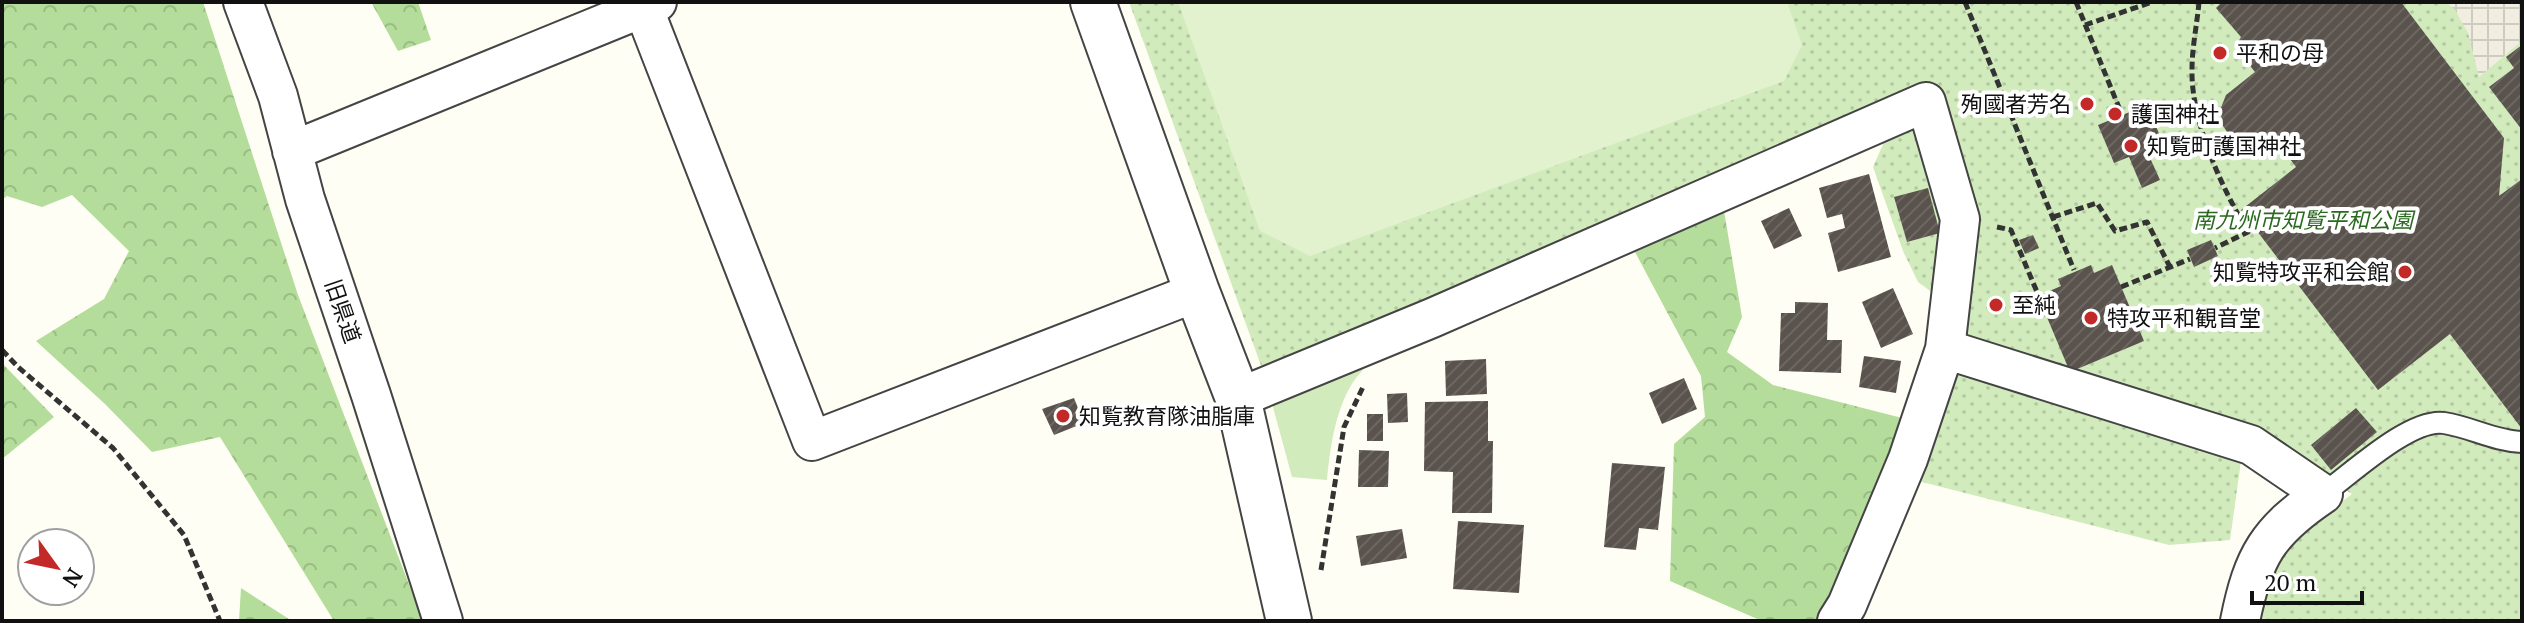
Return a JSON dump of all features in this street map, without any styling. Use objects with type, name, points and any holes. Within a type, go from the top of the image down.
[{"type":"street","name":"旧県道","points":[[243,2],[278,96],[305,199],[443,621]]},
{"type":"street","points":[[1093,2],[1238,398],[1289,621]]},
{"type":"street","points":[[292,151],[647,4],[812,441],[1197,292]]},
{"type":"street","points":[[1238,398],[1432,318],[1926,102],[1960,219],[1945,349],[1908,459],[1847,605],[1837,621]]},
{"type":"street","points":[[1945,349],[2251,445],[2323,494],[2275,532],[2255,563],[2240,621]]},
{"type":"lane","points":[[2323,494],[2401,437],[2423,425],[2442,423],[2492,438],[2522,442]]},
{"type":"path","points":[[1965,2],[2074,270]]},
{"type":"path","points":[[2076,2],[2122,115]]},
{"type":"path","points":[[2085,26],[2152,2]]},
{"type":"path","points":[[2199,2],[2191,72],[2199,120],[2228,198],[2248,232],[2216,247]]},
{"type":"path","points":[[2053,217],[2097,203],[2115,231],[2147,222],[2170,267]]},
{"type":"path","points":[[1960,219],[2011,230],[2037,292]]},
{"type":"path","points":[[2121,287],[2188,259]]},
{"type":"path","points":[[2,350],[113,448],[184,535],[220,621]]},
{"type":"path","points":[[1319,583],[1344,427],[1363,387]]},
{"type":"green space","points":[[2,2],[203,2],[298,295],[423,621],[334,621],[220,437],[152,452],[36,341],[104,299],[129,251],[72,195],[42,207],[7,196],[2,200]]},
{"type":"green space","points":[[371,2],[418,2],[431,40],[398,51]]},
{"type":"green space","name":"南九州市知覧平和公園","points":[[1129,2],[2522,2],[2522,621],[2256,621],[2266,576],[2288,542],[2352,494],[2258,435],[1981,347],[1957,331],[1937,296],[1918,282],[1903,251],[1873,167],[1888,133],[1263,371]]},
{"type":"green space","points":[[1178,2],[1787,2],[1802,45],[1784,81],[1310,256],[1260,231]]},
{"type":"green space","points":[[1724,211],[1742,317],[1727,352],[1773,385],[1906,419],[1820,621],[1762,621],[1670,581],[1674,444],[1705,417],[1701,376],[1635,252]]},
{"type":"green space","points":[[1382,349],[1356,378],[1343,401],[1332,440],[1327,480],[1292,477],[1270,396]]},
{"type":"green space","points":[[1954,362],[2242,454],[2230,540],[2169,545],[1918,481]]},
{"type":"green space","points":[[2,363],[54,417],[2,459]]},
{"type":"green space","points":[[241,588],[292,621],[239,621]]},
{"type":"shaded area","points":[[2446,2],[2522,2],[2522,41],[2479,77],[2468,33],[2455,10]]},
{"type":"building","name":"知覧特攻平和会館","points":[[2222,2],[2401,2],[2504,138],[2499,196],[2522,179],[2522,429],[2450,334],[2378,390],[2241,210],[2296,167],[2273,136],[2262,144],[2245,145],[2232,139],[2223,126],[2220,110],[2226,95],[2255,72],[2235,47],[2241,37],[2216,8]]},
{"type":"building","points":[[2522,45],[2522,130],[2489,87],[2514,68],[2506,57]]},
{"type":"building","name":"知覧町護国神社","points":[[2147,105],[2163,143],[2146,149],[2160,180],[2142,188],[2129,157],[2114,163],[2098,125]]},
{"type":"building","points":[[1869,174],[1891,257],[1838,272],[1828,233],[1845,228],[1842,214],[1827,218],[1819,188]]},
{"type":"building","points":[[1928,188],[1940,233],[1907,242],[1894,197]]},
{"type":"building","points":[[1789,208],[1802,236],[1774,249],[1761,221]]},
{"type":"building","points":[[2033,235],[2039,248],[2025,254],[2019,240]]},
{"type":"building","points":[[2211,240],[2218,256],[2194,267],[2187,250]]},
{"type":"building","name":"特攻平和観音堂","points":[[2091,265],[2094,273],[2112,265],[2144,341],[2070,372],[2038,296],[2061,286],[2058,279]]},
{"type":"building","points":[[1893,288],[1913,334],[1881,348],[1862,302]]},
{"type":"building","points":[[1795,302],[1828,303],[1827,340],[1842,340],[1841,373],[1779,371],[1781,313],[1795,313]]},
{"type":"building","points":[[1864,356],[1901,361],[1896,393],[1859,387]]},
{"type":"building","points":[[1486,359],[1487,394],[1446,396],[1445,361]]},
{"type":"building","points":[[1684,378],[1697,409],[1662,424],[1649,393]]},
{"type":"building","points":[[1407,393],[1408,422],[1388,423],[1387,394]]},
{"type":"building","name":"知覧教育隊油脂庫","points":[[1074,398],[1084,423],[1054,435],[1042,409]]},
{"type":"building","points":[[1488,401],[1488,441],[1493,441],[1492,513],[1452,513],[1453,472],[1424,471],[1425,402]]},
{"type":"building","points":[[2356,408],[2377,432],[2331,470],[2311,445]]},
{"type":"building","points":[[1367,414],[1383,414],[1383,441],[1367,441]]},
{"type":"building","points":[[1359,450],[1389,451],[1388,487],[1358,487]]},
{"type":"building","points":[[1612,463],[1665,467],[1658,530],[1639,528],[1636,550],[1604,547]]},
{"type":"building","points":[[1458,521],[1524,525],[1519,593],[1453,589]]},
{"type":"building","points":[[1402,529],[1407,558],[1361,566],[1356,536]]},
{"type":"place","name":"平和の母","points":[[2220,53]]},
{"type":"place","name":"殉國者芳名","points":[[2087,104]]},
{"type":"place","name":"護国神社","points":[[2115,114]]},
{"type":"place","name":"知覧町護国神社","points":[[2131,146]]},
{"type":"place","name":"知覧特攻平和会館","points":[[2405,272]]},
{"type":"place","name":"至純","points":[[1996,305]]},
{"type":"place","name":"特攻平和観音堂","points":[[2091,318]]},
{"type":"place","name":"知覧教育隊油脂庫","points":[[1063,416]]}]
